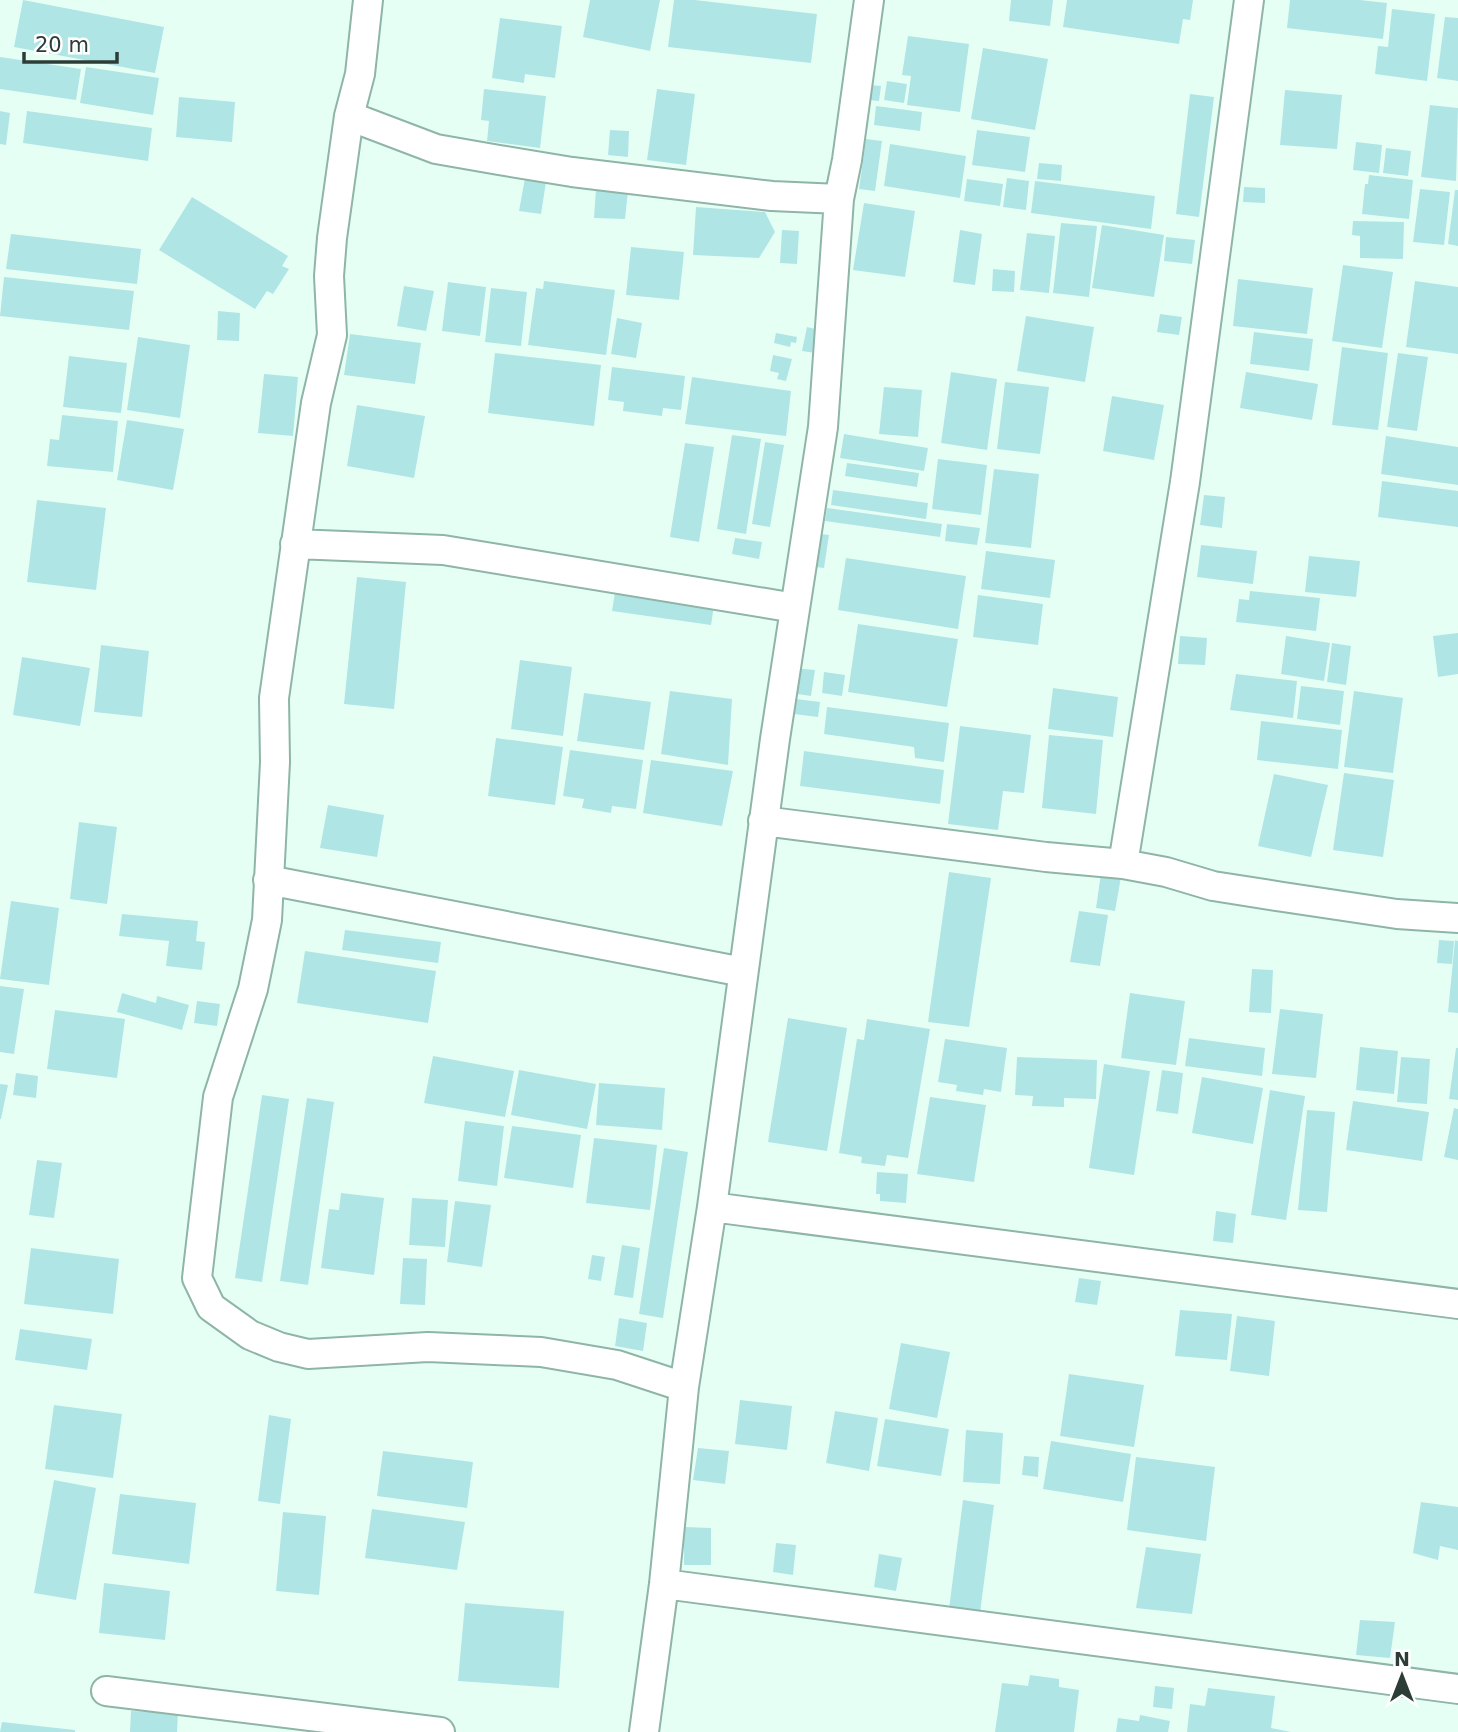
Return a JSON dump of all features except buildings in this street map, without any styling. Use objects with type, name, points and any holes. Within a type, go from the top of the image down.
[{"type":"street","points":[[368,0],[360,74],[349,116],[329,275],[332,335],[316,403],[274,698],[275,762],[267,920],[253,989],[218,1097],[197,1278],[211,1307],[250,1335],[279,1347],[308,1354],[428,1347],[541,1352],[617,1365],[684,1387]]},
{"type":"street","points":[[644,1732],[664,1584],[684,1387],[712,1207],[763,821],[823,427],[839,199],[869,0]]},
{"type":"street","points":[[1123,864],[1185,482],[1249,0]]},
{"type":"street","points":[[349,116],[436,149],[499,160],[572,172],[772,196],[839,199]]},
{"type":"street","points":[[295,544],[443,550],[795,608]]},
{"type":"street","points":[[763,821],[1046,857],[1123,864],[1166,872],[1213,886],[1397,914],[1458,918]]},
{"type":"street","points":[[268,880],[743,972]]},
{"type":"street","points":[[712,1207],[1458,1304]]},
{"type":"street","points":[[664,1584],[1458,1689]]},
{"type":"street","points":[[106,1691],[440,1732]]}]
